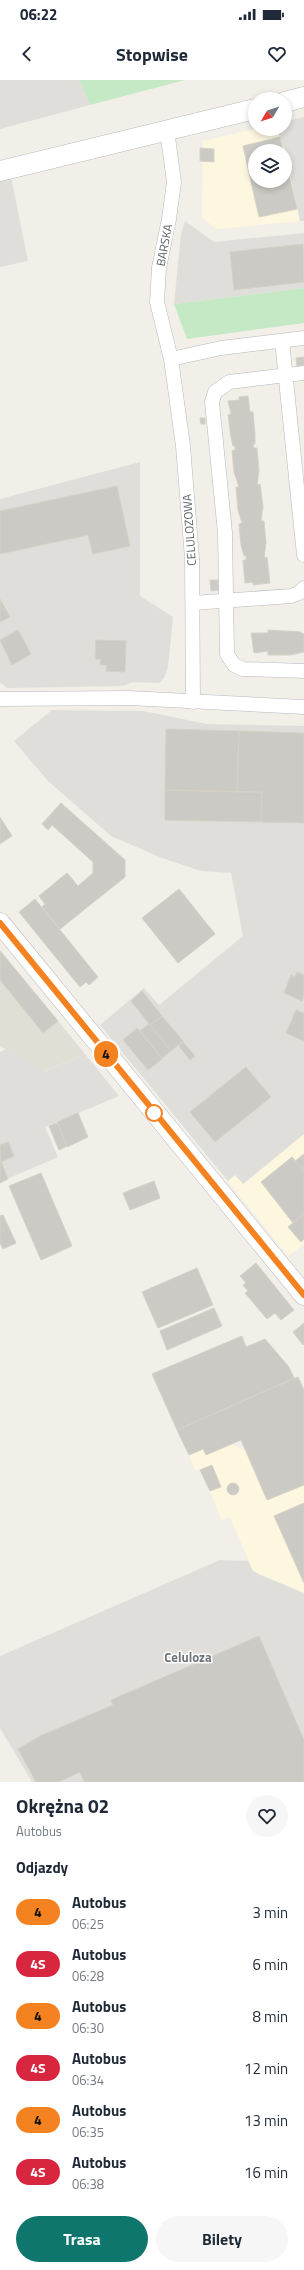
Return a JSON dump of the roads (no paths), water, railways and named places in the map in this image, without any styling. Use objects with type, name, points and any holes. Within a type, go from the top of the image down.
[{"type":"street","points":[[292,100],[304,97]]},
{"type":"street","points":[[0,171],[248,111]]},
{"type":"street","name":"BARSKA","points":[[167,130],[174,182],[169,219],[159,268],[157,302],[170,359]]},
{"type":"street","points":[[170,359],[221,348],[304,338]]},
{"type":"street","points":[[282,341],[304,555]]},
{"type":"street","name":"CELULOZOWA","points":[[170,359],[183,446],[192,558],[193,702]]},
{"type":"street","points":[[304,373],[229,382],[219,387],[213,397],[225,534],[226,649],[230,660],[234,665],[248,670],[304,671]]},
{"type":"street","points":[[193,603],[295,595],[304,588]]},
{"type":"street","points":[[0,699],[129,698],[304,707]]},
{"type":"street","points":[[0,924],[304,1295]]},
{"type":"district","name":"Celuloza","points":[[188,1657]]}]
